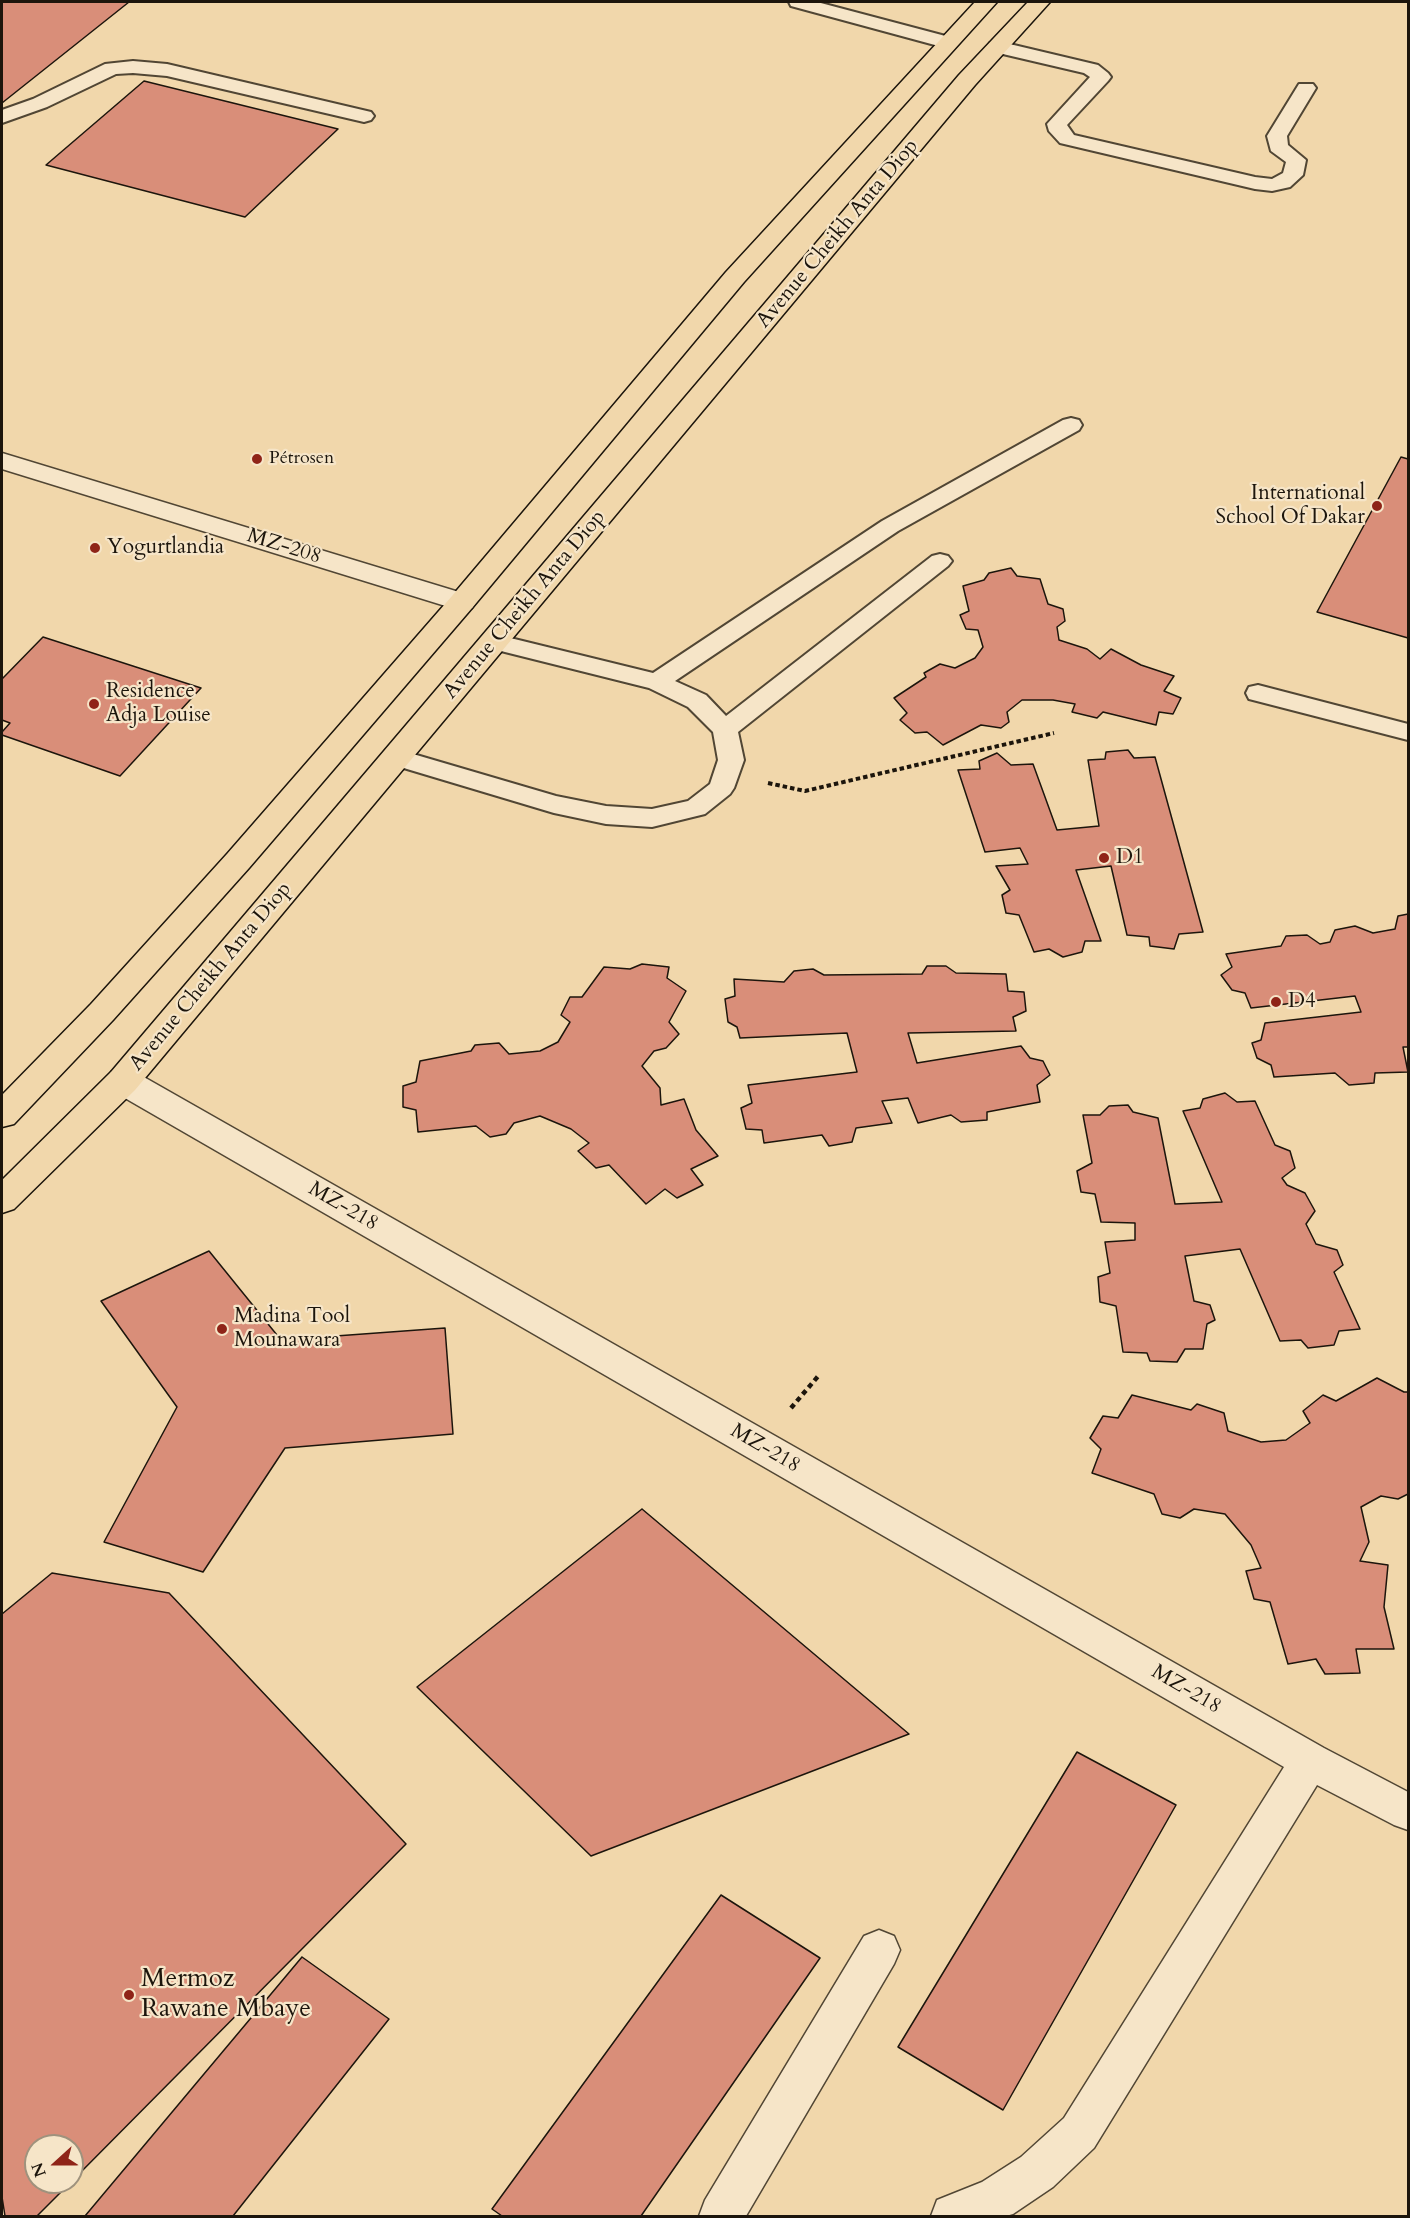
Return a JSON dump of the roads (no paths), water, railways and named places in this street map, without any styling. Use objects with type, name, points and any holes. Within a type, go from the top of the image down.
[{"type":"main road","name":"Avenue Cheikh Anta Diop","points":[[2,1115],[102,1012],[238,861],[462,602],[735,278],[917,78],[946,42],[986,2]]},
{"type":"main road","name":"Avenue Cheikh Anta Diop","points":[[2,1200],[123,1081],[997,48],[1039,2]]},
{"type":"street","name":"MZ-208","points":[[2,461],[462,602]]},
{"type":"street","name":"MZ-218","points":[[123,1081],[1310,1761],[1408,1812]]},
{"type":"street","points":[[954,2217],[997,2198],[1037,2172],[1079,2133],[1310,1761]]},
{"type":"street","points":[[721,2217],[879,1950]]},
{"type":"lane","points":[[798,2],[946,42]]},
{"type":"lane","points":[[997,48],[1091,69],[1101,78],[1086,91],[1057,124],[1059,131],[1067,139],[1255,183],[1272,185],[1283,183],[1293,175],[1296,160],[1278,147],[1277,136],[1306,88]]},
{"type":"lane","points":[[2,117],[40,103],[112,68],[134,67],[167,70],[364,116]]},
{"type":"lane","points":[[657,682],[890,526],[1071,425]]},
{"type":"lane","points":[[724,730],[940,561]]},
{"type":"lane","points":[[396,757],[554,804],[606,816],[652,818],[696,808],[722,788],[731,760],[724,730],[697,700],[657,682],[494,642]]},
{"type":"lane","points":[[1258,693],[1408,732]]},
{"type":"place","name":"Pétrosen","points":[[257,459]]},
{"type":"place","name":"International School Of Dakar","points":[[1377,506]]},
{"type":"place","name":"Yogurtlandia","points":[[95,548]]},
{"type":"place","name":"Residence Adja Louise","points":[[94,704]]},
{"type":"place","name":"D1","points":[[1104,858]]},
{"type":"place","name":"D4","points":[[1276,1002]]},
{"type":"place","name":"Madina Tool Mounawara","points":[[222,1329]]},
{"type":"place","name":"Mermoz Rawane Mbaye","points":[[129,1995]]}]
